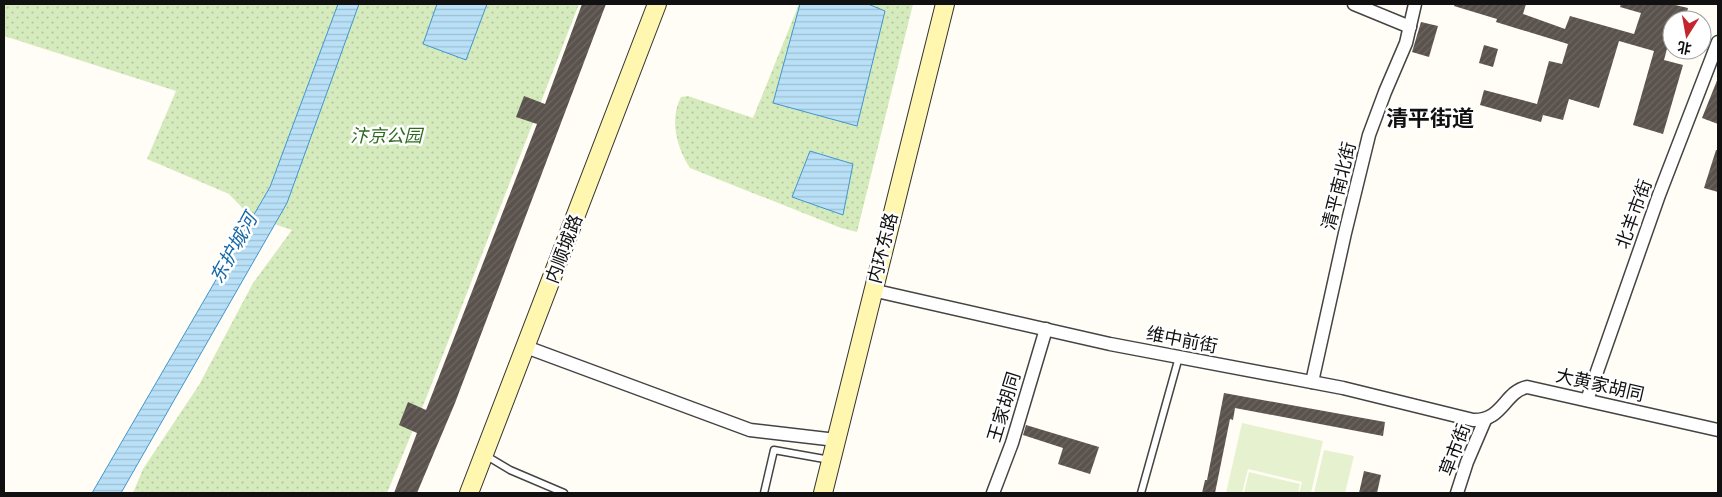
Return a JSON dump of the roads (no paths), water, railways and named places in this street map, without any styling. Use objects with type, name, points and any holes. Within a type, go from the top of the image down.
[{"type":"street","name":"内顺城路","points":[[469,493],[485,456],[657,4]]},
{"type":"street","name":"内环东路","points":[[822,493],[945,4]]},
{"type":"street","points":[[1354,4],[1410,27]]},
{"type":"street","name":"清平南北街","points":[[1312,382],[1369,135],[1410,27],[1415,4]]},
{"type":"street","name":"北羊市街","points":[[1587,400],[1659,195],[1718,42]]},
{"type":"street","name":"维中前街","points":[[872,290],[1179,358],[1312,382],[1473,420],[1485,420]]},
{"type":"street","name":"王家胡同","points":[[994,493],[1012,443],[1046,329]]},
{"type":"street","points":[[526,347],[750,430],[836,440]]},
{"type":"street","name":"大黄家胡同","points":[[1485,420],[1496,414],[1522,388],[1542,390],[1718,430]]},
{"type":"street","name":"草市街","points":[[1457,493],[1467,462],[1485,420]]},
{"type":"lane","points":[[1142,493],[1179,358]]},
{"type":"lane","points":[[764,493],[774,450],[831,460]]},
{"type":"lane","points":[[485,456],[510,470],[564,493]]},
{"type":"water","points":[[338,4],[359,4],[287,203],[121,493],[92,493],[270,187]]},
{"type":"water","points":[[437,4],[487,4],[466,60],[423,44]]},
{"type":"water","points":[[800,4],[868,4],[885,11],[857,126],[773,103]]},
{"type":"water","points":[[810,151],[853,164],[843,215],[792,197]]},
{"type":"district","name":"清平街道","points":[[1430,118]]},
{"type":"park label","name":"汴京公园","points":[[386,136]]},
{"type":"water label","name":"东护城河","points":[[233,248]]}]
